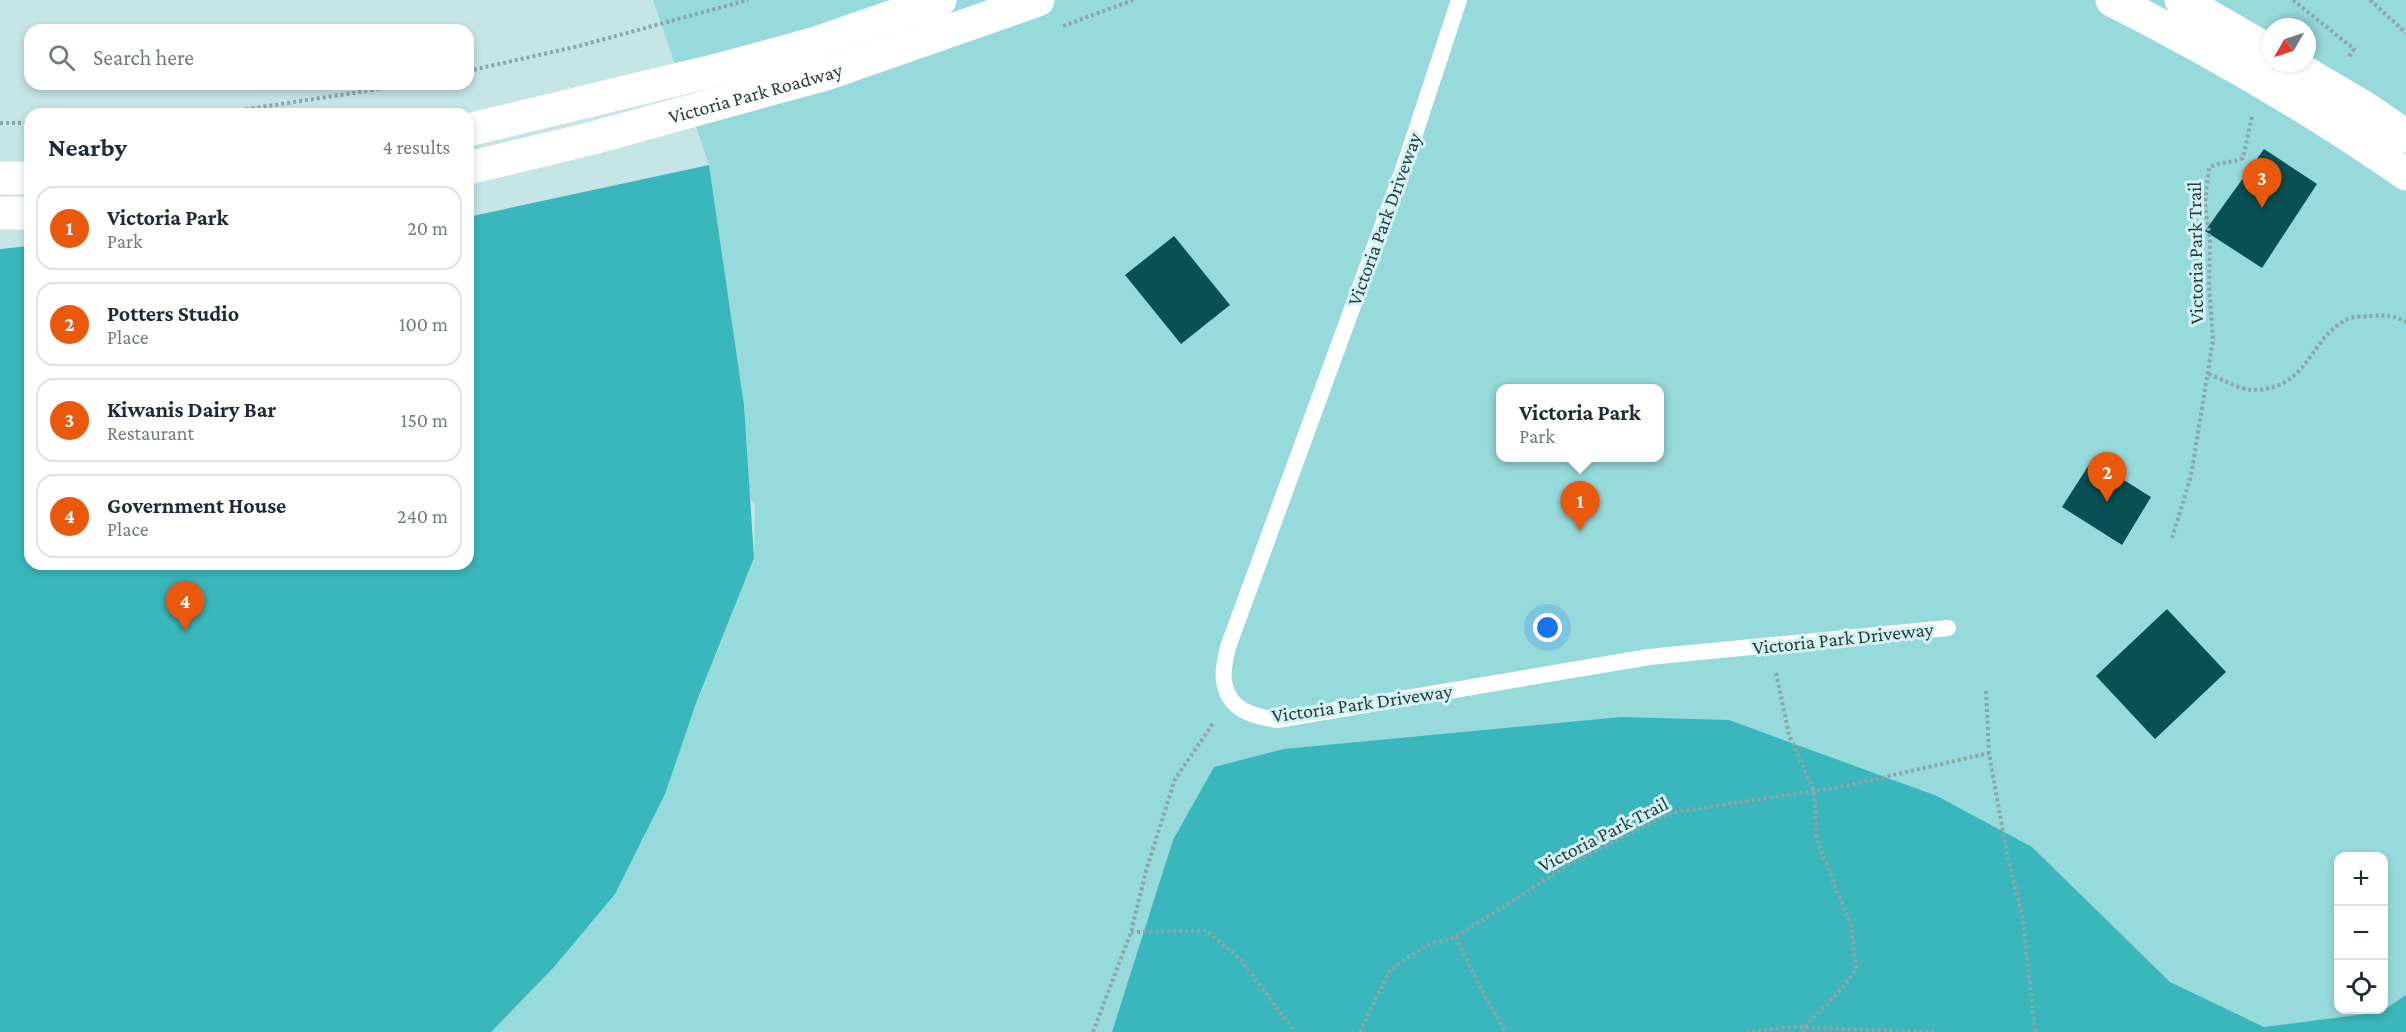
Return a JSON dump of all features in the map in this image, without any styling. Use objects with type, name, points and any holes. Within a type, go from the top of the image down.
[{"type":"street","name":"Victoria Park Roadway","points":[[474,129],[526,118],[780,53],[940,0]]},
{"type":"street","name":"Victoria Park Roadway","points":[[474,167],[600,136],[829,73],[1038,0]]},
{"type":"street","points":[[2112,0],[2224,60],[2308,86],[2365,108],[2406,136]]},
{"type":"street","points":[[2181,0],[2262,47]]},
{"type":"street","points":[[2308,86],[2406,174]]},
{"type":"street","points":[[0,178],[24,178]]},
{"type":"street","points":[[0,213],[24,213]]},
{"type":"lane","name":"Victoria Park Driveway","points":[[1459,0],[1405,164],[1228,647],[1223,680],[1230,699],[1251,716],[1277,720],[1649,657],[1948,628]]},
{"type":"path","points":[[474,70],[579,46],[748,0]]},
{"type":"path","points":[[2293,0],[2354,49],[2308,86]]},
{"type":"path","points":[[2370,0],[2406,33]]},
{"type":"path","points":[[255,108],[373,90]]},
{"type":"path","points":[[0,123],[24,123]]},
{"type":"path","name":"Victoria Park Trail","points":[[2172,538],[2191,476],[2213,340],[2209,286],[2210,241],[2205,204],[2209,168],[2217,163],[2230,164],[2243,158]]},
{"type":"path","points":[[2209,374],[2250,390],[2279,386],[2295,376],[2315,353],[2328,333],[2350,318],[2391,314],[2406,321]]},
{"type":"path","points":[[1770,645],[1789,735],[1814,791],[1817,840],[1851,926],[1856,970],[1802,1032]]},
{"type":"path","points":[[1986,691],[1989,753],[2007,854],[2023,919],[2035,1032]]},
{"type":"path","points":[[1094,1032],[1131,932],[1146,871],[1174,779],[1230,699]]},
{"type":"path","name":"Victoria Park Trail","points":[[1360,1032],[1390,970],[1427,945],[1456,937],[1571,863],[1670,813],[1846,786],[1989,753]]},
{"type":"path","points":[[1131,932],[1207,931],[1240,959],[1295,1032]]},
{"type":"path","points":[[1456,937],[1480,989],[1506,1032]]},
{"type":"path","points":[[1746,1032],[1791,1027],[1934,1032]]},
{"type":"shaded area","points":[[653,0],[2406,0],[2406,1032],[430,1032],[454,985],[642,842],[754,558],[755,504],[750,499],[744,405],[709,165]]},
{"type":"shaded area","points":[[709,165],[744,405],[754,558],[695,706],[665,794],[615,894],[554,967],[491,1032],[0,1032],[0,249],[24,247],[24,570],[474,570],[474,216]]},
{"type":"shaded area","points":[[1621,717],[1729,720],[1937,796],[2032,847],[2170,982],[2264,1027],[2365,1014],[2388,1014],[2388,1007],[2406,995],[2406,1032],[1112,1032],[1173,840],[1214,767],[1284,749]]},
{"type":"building","points":[[2264,149],[2317,184],[2262,268],[2205,231]]},
{"type":"building","points":[[1174,236],[1230,305],[1181,344],[1125,275]]},
{"type":"building","points":[[2092,460],[2151,497],[2122,545],[2062,507]]},
{"type":"building","points":[[2167,609],[2226,672],[2155,739],[2096,676]]},
{"type":"place","name":"Kiwanis Dairy Bar","points":[[2262,208]]},
{"type":"place","name":"Potters Studio","points":[[2107,502]]},
{"type":"place","name":"Victoria Park","points":[[1580,531]]},
{"type":"place","name":"Government House","points":[[185,631]]}]
